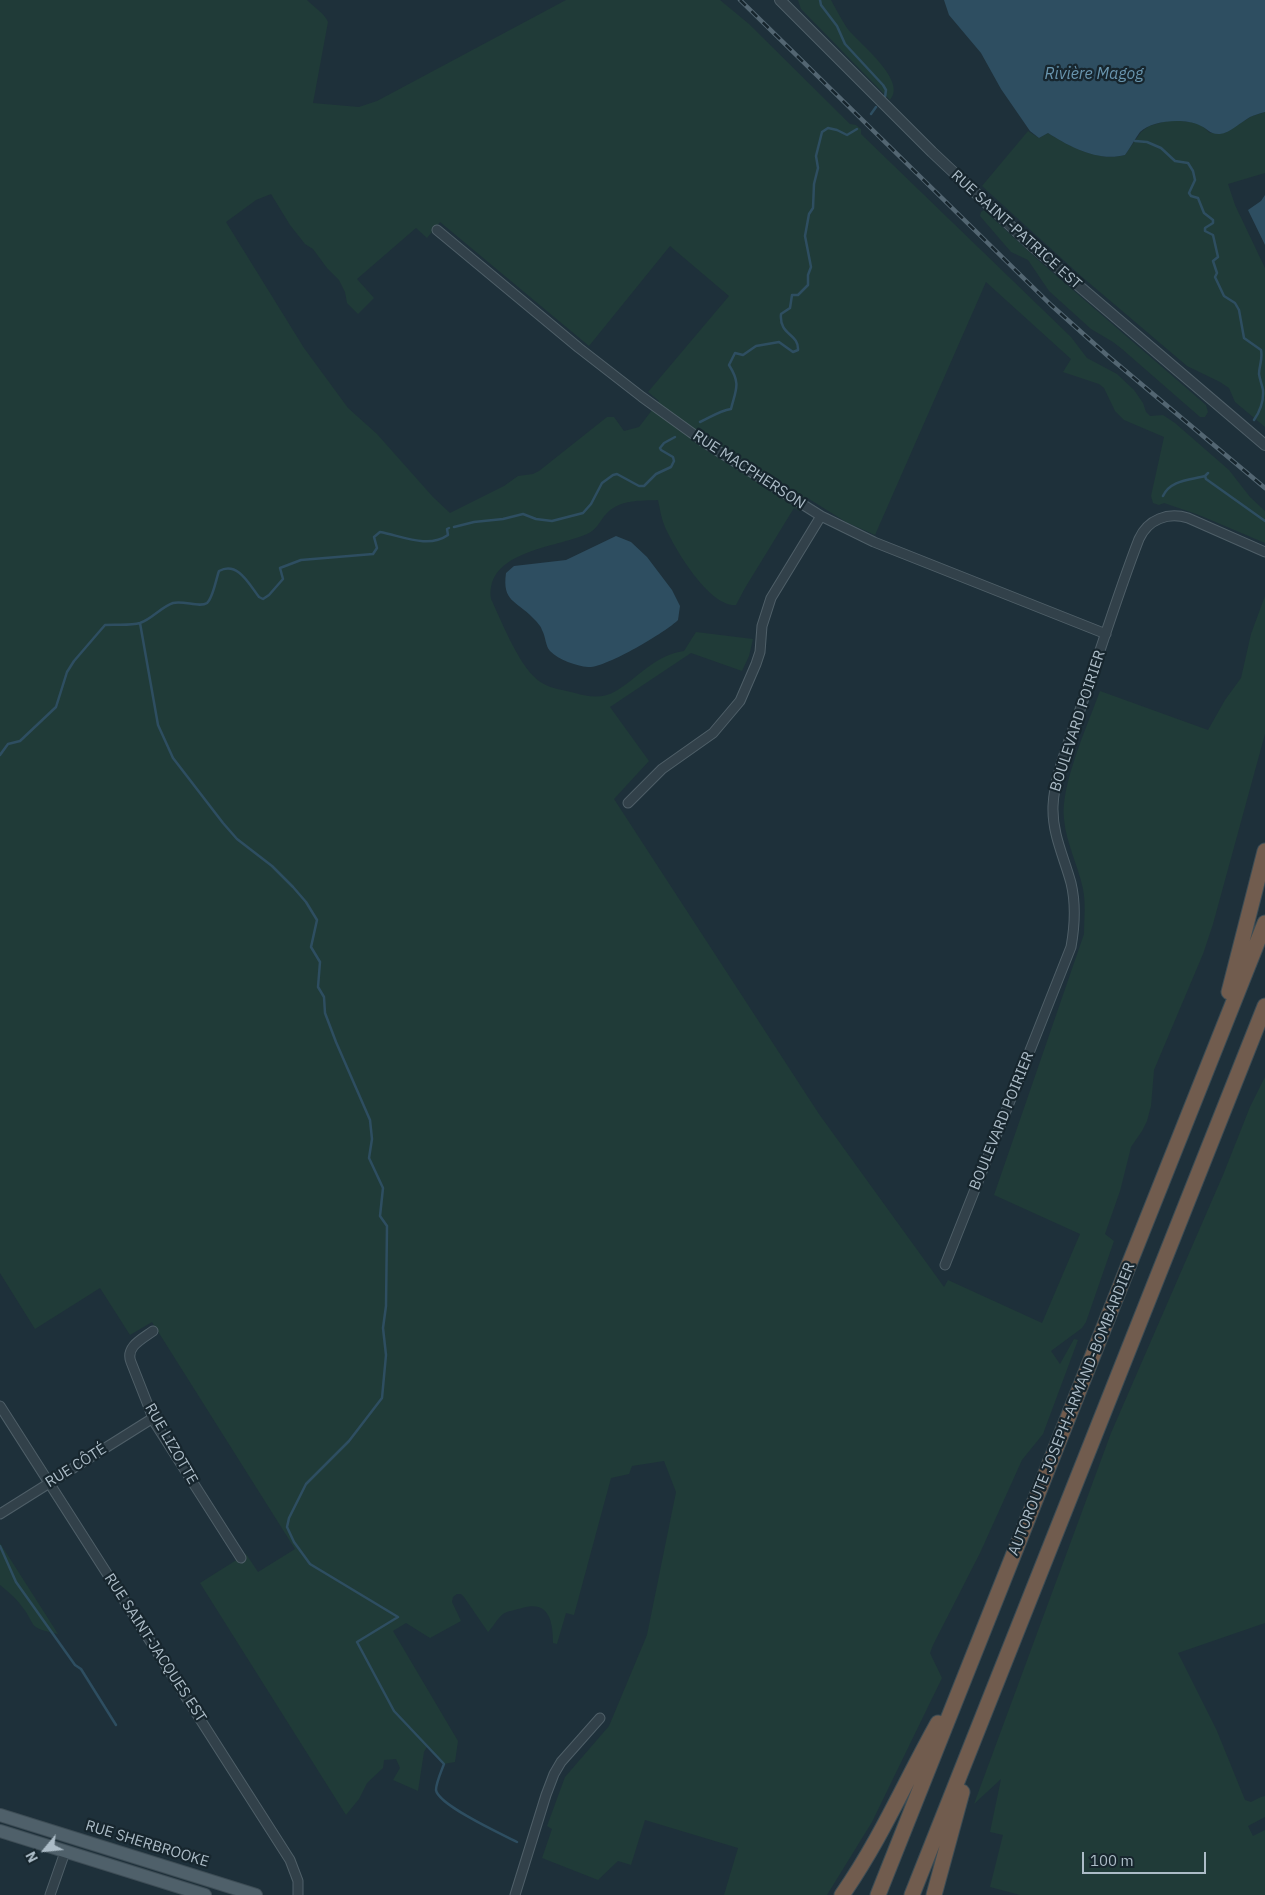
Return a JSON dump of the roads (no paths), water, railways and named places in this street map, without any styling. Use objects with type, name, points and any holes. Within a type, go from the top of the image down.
[{"type":"highway","points":[[1219,1038],[1265,851]]},
{"type":"highway","name":"AUTOROUTE JOSEPH-ARMAND-BOMBARDIER","points":[[878,1895],[1265,923]]},
{"type":"highway","name":"AUTOROUTE JOSEPH-ARMAND-BOMBARDIER","points":[[912,1895],[1265,1006]]},
{"type":"highway","points":[[1239,1071],[1265,1025]]},
{"type":"highway","points":[[842,1895],[876,1844],[918,1760],[966,1674]]},
{"type":"highway","points":[[934,1895],[979,1725]]},
{"type":"main road","name":"RUE SHERBROOKE","points":[[0,1815],[256,1895]]},
{"type":"main road","name":"RUE SHERBROOKE","points":[[0,1831],[205,1895]]},
{"type":"street","name":"RUE SAINT-PATRICE EST","points":[[780,0],[932,152],[1018,233],[1078,287],[1265,445]]},
{"type":"street","name":"RUE MACPHERSON","points":[[437,230],[642,398],[714,448],[821,516],[874,542],[1106,634]]},
{"type":"street","points":[[628,803],[662,769],[713,733],[740,701],[760,652],[762,626],[771,598],[821,516]]},
{"type":"street","name":"BOULEVARD POIRIER","points":[[945,1265],[1071,947],[1074,899],[1056,834],[1053,800],[1059,775],[1139,539],[1146,527],[1157,519],[1169,516],[1182,516],[1265,552]]},
{"type":"street","name":"RUE LIZOTTE","points":[[152,1331],[132,1348],[129,1356],[153,1418],[241,1558]]},
{"type":"street","name":"RUE SAINT-JACQUES EST","points":[[0,1406],[290,1860],[298,1881],[298,1895]]},
{"type":"street","name":"RUE CÔTÉ","points":[[0,1514],[153,1418]]},
{"type":"street","points":[[516,1895],[552,1780],[561,1762],[600,1718]]},
{"type":"street","points":[[50,1895],[65,1852]]},
{"type":"water","name":"Rivière Magog","points":[[944,0],[1265,0],[1265,112],[1250,117],[1232,130],[1220,134],[1185,121],[1168,121],[1152,125],[1140,132],[1125,155],[1115,157],[1085,152],[1048,133],[1039,138],[1030,131],[1001,89],[981,53],[949,15]]},
{"type":"water","points":[[1265,195],[1265,245],[1248,210],[1261,201]]},
{"type":"water","points":[[616,536],[631,542],[647,557],[672,590],[680,606],[678,620],[648,641],[607,662],[588,667],[573,664],[550,651],[540,625],[508,595],[505,583],[506,573],[514,566],[566,560]]},
{"type":"waterway","points":[[820,0],[821,5],[837,26],[845,44],[883,85],[886,90],[885,97]]},
{"type":"waterway","points":[[871,114],[876,107]]},
{"type":"waterway","points":[[700,422],[731,409],[736,391],[736,382],[729,365],[735,353],[743,355],[756,346],[779,342],[793,352],[798,350],[795,340],[783,327],[781,314],[790,308],[792,295],[798,295],[808,285],[808,275],[811,267],[805,236],[809,214],[813,208],[814,184],[818,168],[816,156],[822,132],[828,128],[847,135],[857,129]]},
{"type":"waterway","points":[[1135,141],[1147,142],[1161,148],[1175,161],[1188,163],[1193,171],[1195,180],[1189,193],[1191,196],[1198,198],[1204,213],[1213,220],[1213,223],[1205,228],[1205,231],[1213,235],[1218,257],[1213,261],[1217,273],[1215,277],[1224,296],[1235,303],[1239,310],[1244,338],[1261,350],[1259,374],[1263,398],[1260,410],[1254,420]]},
{"type":"waterway","points":[[454,527],[523,514],[536,519],[552,521],[583,513],[591,504],[602,483],[613,475],[617,474],[639,486],[644,486],[656,474],[671,467],[674,461],[673,457],[660,448],[664,443],[675,437]]},
{"type":"waterway","points":[[1208,473],[1205,476],[1206,479],[1265,521]]},
{"type":"waterway","points":[[1163,496],[1175,484],[1205,476]]},
{"type":"waterway","points":[[0,755],[8,744],[20,741],[56,707],[67,672],[105,625],[140,623],[149,619],[164,607],[177,602],[200,605],[207,603],[213,593],[219,571],[226,569],[232,569],[242,575],[259,597],[263,599],[283,579],[280,568],[301,560],[373,554],[377,548],[374,537],[380,532],[415,540],[432,541],[448,535],[447,529],[449,528]]},
{"type":"waterway","points":[[140,623],[158,725],[173,758],[237,839],[272,866],[293,887],[306,902],[317,920],[311,947],[320,962],[318,987],[324,997],[325,1013],[336,1042],[370,1120],[372,1139],[369,1158],[383,1188],[380,1216],[387,1226],[386,1306],[383,1328],[386,1355],[382,1398],[349,1441],[306,1484],[289,1518],[287,1527],[294,1542],[310,1564],[398,1617],[357,1642],[394,1711],[444,1764],[436,1787],[439,1796],[472,1819],[517,1842]]},
{"type":"waterway","points":[[0,1546],[16,1582],[75,1665],[81,1669],[116,1725]]},
{"type":"railway","points":[[740,0],[1051,305],[1109,357],[1265,488]]}]
